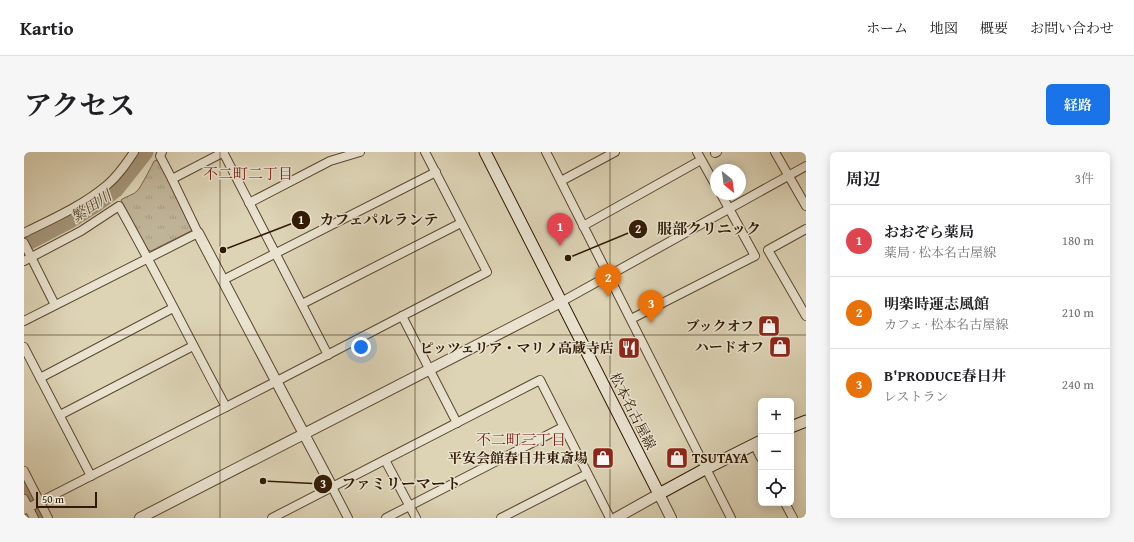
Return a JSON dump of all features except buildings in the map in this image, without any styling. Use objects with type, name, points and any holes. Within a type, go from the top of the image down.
[{"type":"main road","name":"松本名古屋線","points":[[485,152],[659,494]]},
{"type":"main road","points":[[794,426],[806,420]]},
{"type":"main road","points":[[659,494],[757,443]]},
{"type":"street","points":[[24,233],[68,211],[91,197],[107,185],[134,152]]},
{"type":"street","points":[[161,152],[160,156],[198,234],[277,381],[348,518]]},
{"type":"street","points":[[172,179],[224,152],[328,354]]},
{"type":"street","points":[[250,203],[330,161],[360,152]]},
{"type":"street","points":[[27,509],[487,272],[425,152]]},
{"type":"street","points":[[546,152],[731,518]]},
{"type":"street","points":[[561,181],[614,152]]},
{"type":"street","points":[[697,152],[710,176]]},
{"type":"street","points":[[776,152],[806,206]]},
{"type":"street","points":[[583,226],[701,160]]},
{"type":"street","points":[[140,518],[561,302],[806,166]]},
{"type":"street","points":[[223,280],[436,172]]},
{"type":"street","points":[[631,319],[755,256],[724,200]]},
{"type":"street","points":[[28,259],[81,231],[119,206],[226,407]]},
{"type":"street","points":[[302,304],[461,222]]},
{"type":"street","points":[[806,229],[768,250],[806,316]]},
{"type":"street","points":[[24,321],[198,234]]},
{"type":"street","points":[[24,243],[28,259],[55,306]]},
{"type":"street","points":[[40,378],[173,308]]},
{"type":"street","points":[[402,316],[457,423]]},
{"type":"street","points":[[60,416],[193,346]]},
{"type":"street","points":[[24,347],[91,476]]},
{"type":"street","points":[[272,518],[282,516],[332,487],[540,380],[610,518]]},
{"type":"street","points":[[386,518],[563,427]]},
{"type":"street","points":[[385,460],[416,518]]},
{"type":"street","points":[[24,471],[48,518]]},
{"type":"street","points":[[501,518],[587,474]]},
{"type":"street","points":[[616,518],[659,494],[671,518]]},
{"type":"street","points":[[24,499],[27,509],[34,518]]},
{"type":"street","points":[[787,506],[793,518]]},
{"type":"green space","points":[[158,160],[193,227],[191,231],[151,251],[148,250],[121,200],[138,190],[154,161]]},
{"type":"waterway","name":"繁田川","points":[[24,245],[72,220],[116,190],[146,152]]},
{"type":"waterway","name":"繁田川","points":[[24,485],[41,518]]},
{"type":"place","name":"おおぞら薬局","points":[[560,246]]},
{"type":"place","name":"カフェパルランテ","points":[[223,250]]},
{"type":"place","name":"服部クリニック","points":[[568,258]]},
{"type":"place","name":"明楽時運志風館","points":[[608,297]]},
{"type":"place","name":"B'PRODUCE春日井","points":[[651,323]]},
{"type":"place","name":"ブックオフ","points":[[769,326]]},
{"type":"place","name":"ハードオフ","points":[[780,347]]},
{"type":"place","name":"ピッツェリア・マリノ高蔵寺店","points":[[629,348]]},
{"type":"place","name":"平安会館春日井東斎場","points":[[603,458]]},
{"type":"place","name":"TSUTAYA","points":[[677,458]]},
{"type":"place","name":"ファミリーマート","points":[[263,481]]},
{"type":"district","name":"不二町二丁目","points":[[248,173]]},
{"type":"district","name":"不二町三丁目","points":[[521,439]]}]
